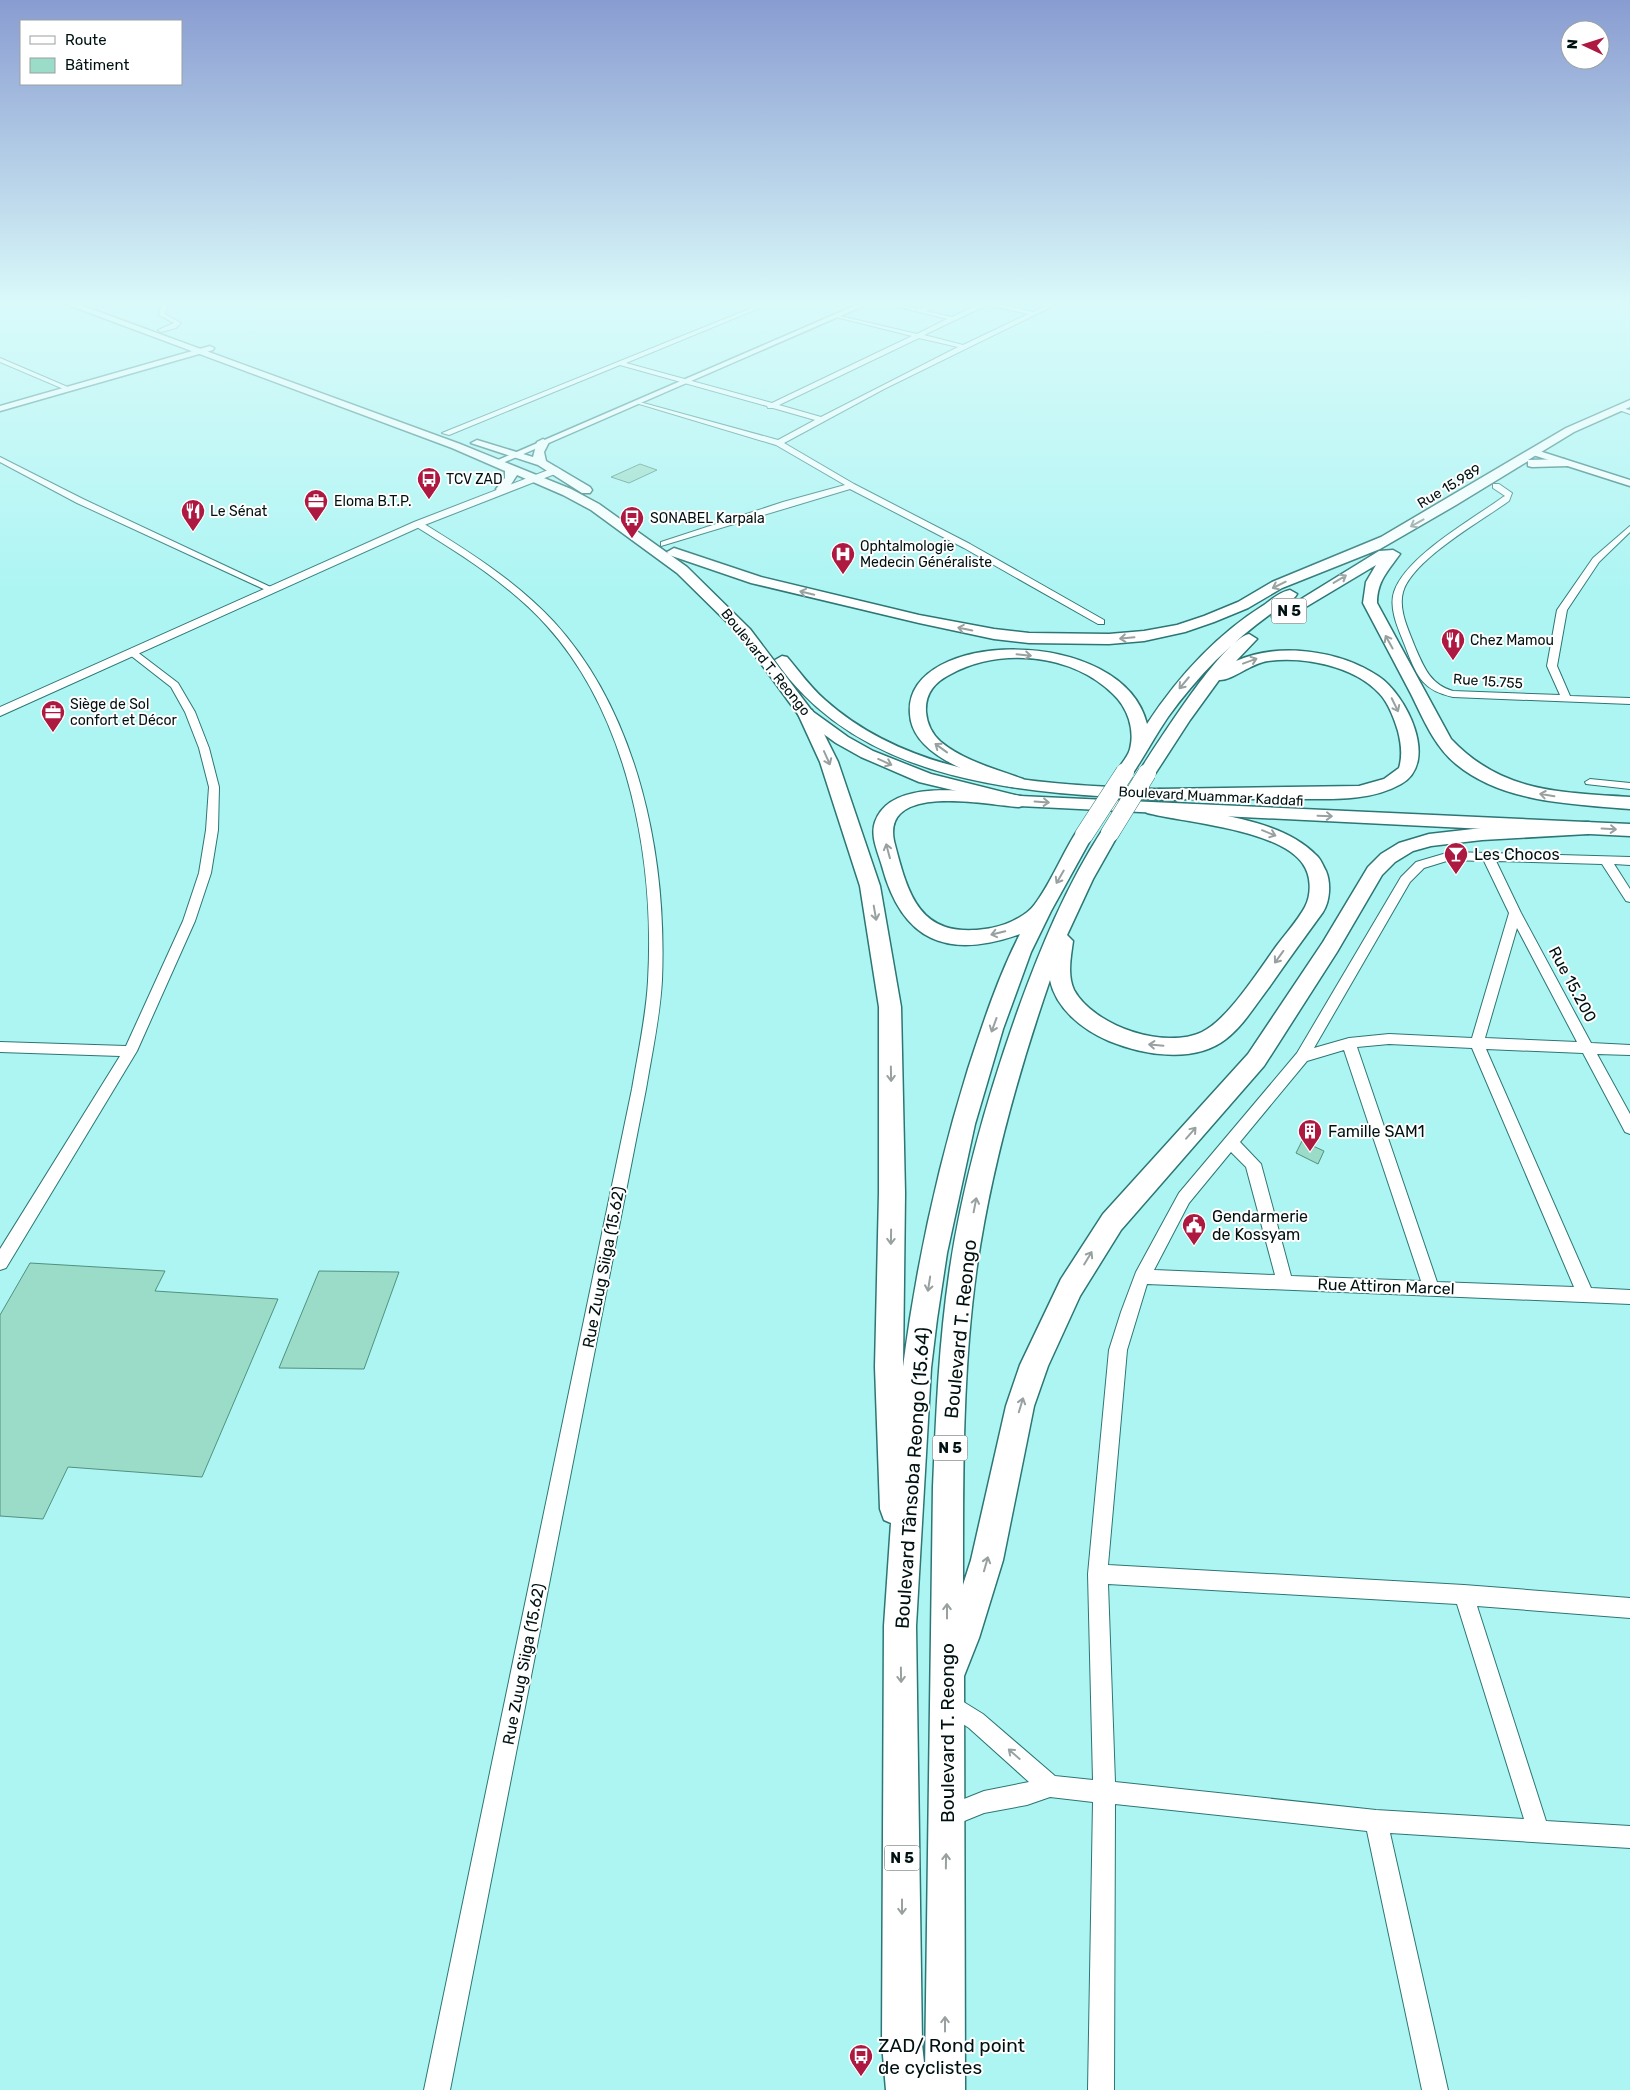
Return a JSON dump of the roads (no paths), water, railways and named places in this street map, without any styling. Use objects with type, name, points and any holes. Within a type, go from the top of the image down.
[{"type":"highway","name":"N 5","points":[[1097,834],[1125,772],[1138,749],[1170,699],[1216,648],[1283,598],[1394,542],[1496,486],[1539,454],[1561,445],[1627,409]]},
{"type":"highway","name":"Rue 15.989","points":[[1394,542],[1451,503],[1539,454],[1589,420],[1627,409]]},
{"type":"highway","points":[[1561,445],[1563,454],[1569,462]]},
{"type":"highway","points":[[1539,454],[1569,462]]},
{"type":"highway","name":"N 5","points":[[1097,834],[1147,773],[1195,698],[1229,656],[1275,620],[1370,561],[1394,542]]},
{"type":"highway","points":[[669,548],[756,580],[919,619],[994,634],[1030,638],[1109,639],[1144,636],[1180,629],[1244,605],[1277,585],[1394,542]]},
{"type":"highway","points":[[1394,542],[1374,577],[1369,592],[1370,603],[1444,741],[1453,753],[1484,775],[1523,790],[1550,795],[1630,803]]},
{"type":"highway","points":[[1018,792],[955,758],[926,736],[917,715],[919,696],[929,681],[960,662],[992,655],[1010,654],[1044,657],[1075,664],[1104,678],[1126,696],[1136,714],[1140,736],[1138,749]]},
{"type":"highway","points":[[1156,802],[1341,792],[1388,784],[1400,778],[1408,768],[1410,751],[1404,725],[1394,701],[1384,688],[1341,665],[1304,656],[1276,656],[1255,659],[1236,666],[1213,681],[1195,698]]},
{"type":"highway","points":[[810,706],[870,886],[890,1008],[892,1193],[889,1367],[900,1626]]},
{"type":"highway","points":[[1018,792],[936,796],[913,800],[896,807],[886,818],[883,835],[895,878],[913,917],[925,927],[940,935],[973,938],[1014,928],[1054,912],[1062,986],[1073,1004],[1097,1024],[1134,1041],[1152,1046],[1170,1046],[1206,1040],[1221,1031],[1236,1016],[1316,907],[1322,893],[1319,874],[1304,854],[1270,833],[1239,824],[1178,815],[1156,802]]},
{"type":"highway","points":[[947,1689],[987,1560],[1020,1406],[1037,1358],[1070,1288],[1090,1252],[1112,1222],[1256,1060],[1330,947],[1375,870],[1388,858],[1406,847],[1429,840],[1482,834],[1588,828]]},
{"type":"highway","name":"Boulevard T. Reongo","points":[[945,2090],[947,1532],[954,1368],[959,1301],[968,1241],[983,1168],[1001,1099],[1034,994],[1054,912],[1097,834]]},
{"type":"highway","name":"Boulevard Tânsoba Reongo (15.64)","points":[[906,2090],[902,2044],[900,1626],[917,1368],[934,1254],[963,1124],[983,1058],[1021,952],[1054,912]]},
{"type":"main road","name":"Boulevard T. Reongo","points":[[333,401],[511,468],[595,507],[682,570],[745,632],[842,740]]},
{"type":"main road","name":"Boulevard T. Reongo","points":[[349,401],[446,433],[515,453],[556,470],[669,548],[719,592],[758,632],[810,706]]},
{"type":"main road","points":[[542,463],[538,457],[538,452],[544,442]]},
{"type":"main road","points":[[502,489],[511,478],[511,468]]},
{"type":"main road","points":[[0,712],[418,524],[502,489],[556,470]]},
{"type":"main road","name":"Boulevard Muammar Kaddafi","points":[[810,706],[908,755],[1018,792]]},
{"type":"main road","name":"Boulevard Muammar Kaddafi","points":[[842,740],[866,754],[926,778],[1018,792],[1630,830]]},
{"type":"main road","name":"Boulevard Muammar Kaddafi","points":[[1156,802],[1630,815]]},
{"type":"street","points":[[0,409],[29,401]]},
{"type":"street","points":[[446,433],[527,401]]},
{"type":"street","points":[[495,463],[641,401]]},
{"type":"street","points":[[747,401],[820,420]]},
{"type":"street","points":[[770,407],[784,401]]},
{"type":"street","points":[[779,443],[858,401]]},
{"type":"street","points":[[638,402],[779,443],[851,486],[967,546],[1101,622]]},
{"type":"street","points":[[1539,454],[1630,483]]},
{"type":"street","points":[[0,459],[80,501],[273,590]]},
{"type":"street","points":[[669,548],[786,504],[851,486]]},
{"type":"street","name":"Rue 15.755","points":[[1496,486],[1509,495],[1506,499],[1419,561],[1406,578],[1398,593],[1399,618],[1417,663],[1428,682],[1438,690],[1468,696],[1630,701]]},
{"type":"street","name":"Rue Zuug Siiga (15.62)","points":[[418,524],[473,558],[526,601],[564,640],[596,684],[620,736],[636,785],[647,839],[653,910],[655,981],[639,1089],[437,2090]]},
{"type":"street","points":[[1567,699],[1552,666],[1562,610],[1596,560],[1630,528]]},
{"type":"street","points":[[0,1263],[130,1051],[189,921],[205,874],[212,830],[214,787],[204,748],[190,712],[175,684],[133,653]]},
{"type":"street","points":[[1590,782],[1630,786]]},
{"type":"street","points":[[1101,2090],[1104,1793],[1098,1574],[1118,1350],[1142,1277],[1184,1198],[1302,1056],[1405,880],[1420,865],[1450,856],[1630,861]]},
{"type":"street","name":"Rue 15.200","points":[[1488,856],[1515,913],[1630,1128]]},
{"type":"street","points":[[1605,860],[1630,898]]},
{"type":"street","points":[[1515,913],[1477,1043],[1586,1295]]},
{"type":"street","points":[[1302,1056],[1349,1043],[1389,1039],[1630,1050]]},
{"type":"street","points":[[1349,1043],[1431,1288]]},
{"type":"street","points":[[0,1046],[130,1051]]},
{"type":"street","points":[[1231,1142],[1253,1164],[1285,1282]]},
{"type":"street","name":"Rue Attiron Marcel","points":[[1142,1277],[1630,1297]]},
{"type":"street","points":[[1098,1574],[1464,1595],[1630,1608]]},
{"type":"street","points":[[1464,1595],[1539,1832]]},
{"type":"street","points":[[947,1689],[976,1721],[1050,1786]]},
{"type":"street","points":[[946,1818],[984,1802],[1027,1794],[1050,1786],[1376,1821],[1630,1837]]},
{"type":"street","points":[[1376,1821],[1435,2090]]},
{"type":"place","name":"TCV ZAD","points":[[429,500]]},
{"type":"place","name":"Eloma B.T.P.","points":[[316,522]]},
{"type":"place","name":"Le Sénat","points":[[193,532]]},
{"type":"place","name":"SONABEL Karpala","points":[[632,539]]},
{"type":"place","name":"Ophtalmologie Medecin Généraliste","points":[[843,575]]},
{"type":"place","name":"Chez Mamou","points":[[1453,661]]},
{"type":"place","name":"Siège de Sol confort et Décor","points":[[53,733]]},
{"type":"place","name":"Les Chocos","points":[[1456,875]]},
{"type":"place","name":"Famille SAM1","points":[[1310,1152]]},
{"type":"place","name":"Gendarmerie de Kossyam","points":[[1194,1246]]},
{"type":"place","name":"ZAD/ Rond point de cyclistes","points":[[861,2077]]}]
